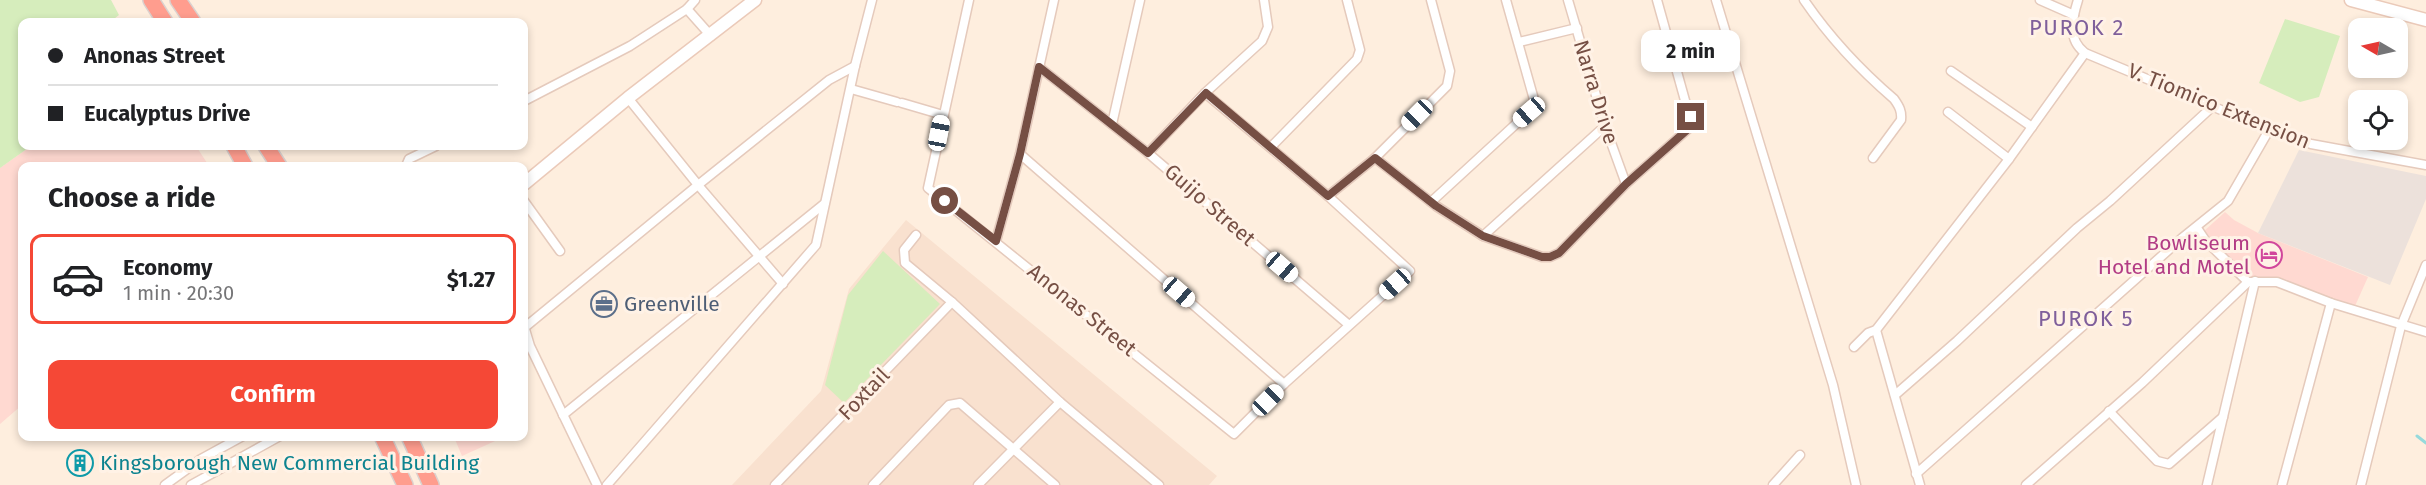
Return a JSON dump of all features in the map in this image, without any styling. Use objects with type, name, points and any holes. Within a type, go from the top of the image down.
[{"type":"highway","points":[[152,0],[163,18]]},
{"type":"highway","points":[[178,0],[190,18]]},
{"type":"highway","points":[[384,441],[405,485]]},
{"type":"highway","points":[[411,441],[431,485]]},
{"type":"street","points":[[528,99],[630,46],[687,9],[695,0]]},
{"type":"street","points":[[528,181],[628,98],[711,36],[754,0]]},
{"type":"street","points":[[607,485],[816,245],[855,66],[872,0]]},
{"type":"street","points":[[851,89],[942,115],[969,0]]},
{"type":"street","points":[[996,241],[1020,154],[1054,0]]},
{"type":"street","points":[[1112,124],[1140,0]]},
{"type":"street","points":[[1148,153],[1206,93],[1262,41],[1267,34],[1268,18],[1264,0]]},
{"type":"street","points":[[1270,147],[1357,59],[1360,50],[1347,0]]},
{"type":"street","points":[[1328,196],[1375,158],[1447,86],[1450,71],[1431,0]]},
{"type":"street","points":[[1431,202],[1529,112],[1535,103],[1506,0]]},
{"type":"street","name":"Narra Drive","points":[[1568,0],[1605,126],[1626,184]]},
{"type":"street","points":[[1375,158],[1431,202],[1483,236],[1542,257],[1550,257],[1559,253],[1626,184],[1687,130],[1691,122],[1657,0]]},
{"type":"street","points":[[1716,0],[1833,384],[1856,485]]},
{"type":"street","points":[[1804,0],[1827,34],[1843,52],[1899,106],[1902,113],[1900,120],[1873,158]]},
{"type":"street","points":[[2040,0],[2074,15]]},
{"type":"street","points":[[1854,347],[1868,333],[1876,330],[2009,159],[2085,53],[2077,47],[2073,39],[2074,15],[2078,0]]},
{"type":"street","points":[[2351,0],[2426,20]]},
{"type":"street","points":[[687,9],[711,36]]},
{"type":"street","points":[[1519,42],[1577,28]]},
{"type":"street","name":"V. Tiomico Extension","points":[[2085,53],[2311,144],[2426,165]]},
{"type":"street","points":[[528,324],[830,80],[855,66]]},
{"type":"street","name":"Guijo Street","points":[[1039,67],[1148,153],[1349,325]]},
{"type":"street","points":[[1951,71],[2032,128]]},
{"type":"street","points":[[1020,154],[1284,384],[1410,271],[1328,196],[1206,93]]},
{"type":"street","points":[[628,98],[698,185],[783,284]]},
{"type":"street","points":[[1895,395],[1958,341],[2077,228],[2110,201],[2213,106]]},
{"type":"street","points":[[1948,112],[2009,159]]},
{"type":"street","name":"Anonas Street","points":[[942,115],[928,188],[1234,434],[1284,384]]},
{"type":"street","points":[[1483,236],[1605,126]]},
{"type":"street","points":[[1916,474],[2182,238],[2228,201],[2269,129]]},
{"type":"street","points":[[408,162],[409,159],[428,150]]},
{"type":"street","points":[[563,415],[825,204]]},
{"type":"street","points":[[528,207],[560,251]]},
{"type":"street","points":[[2197,228],[2205,240],[2252,282],[2277,282],[2331,303],[2426,332]]},
{"type":"street","points":[[916,235],[904,250],[905,263],[952,302],[1060,402],[1159,485]]},
{"type":"street","points":[[2361,485],[2401,326],[2426,265]]},
{"type":"street","points":[[2026,485],[2252,282]]},
{"type":"street","points":[[2206,485],[2252,282]]},
{"type":"street","name":"Foxtail","points":[[775,485],[952,302]]},
{"type":"street","points":[[2282,485],[2331,303]]},
{"type":"street","points":[[1876,330],[1920,485]]},
{"type":"street","points":[[528,340],[597,485]]},
{"type":"street","points":[[978,485],[1012,448],[1060,402]]},
{"type":"street","points":[[873,485],[949,405],[954,403],[960,403],[1055,485]]},
{"type":"street","points":[[2109,411],[2157,461],[2163,464],[2169,464],[2223,417]]},
{"type":"street","points":[[165,485],[201,459],[235,441]]},
{"type":"street","points":[[244,441],[249,452]]},
{"type":"street","points":[[191,485],[270,441]]},
{"type":"street","points":[[1773,485],[1800,454]]},
{"type":"shaded area","points":[[25,150],[199,150],[206,162],[18,162],[18,408],[0,424],[0,168]]},
{"type":"shaded area","points":[[2299,150],[2426,176],[2426,199],[2390,285],[2258,233]]},
{"type":"shaded area","name":"Bowliseum Hotel and Motel","points":[[2225,212],[2234,220],[2258,233],[2368,277],[2355,306],[2277,279],[2248,279],[2203,232]]},
{"type":"shaded area","points":[[906,220],[1217,476],[1209,485],[732,485],[821,391],[849,289]]},
{"type":"shaded area","points":[[456,441],[495,441],[462,456]]},
{"type":"green space","points":[[0,0],[111,0],[119,15],[115,18],[18,18],[18,150],[25,150],[0,168]]},
{"type":"green space","points":[[2285,19],[2340,36],[2319,97],[2300,102],[2259,83]]},
{"type":"green space","points":[[883,251],[940,304],[844,403],[825,385],[848,295]]},
{"type":"waterway","points":[[2417,436],[2426,443]]},
{"type":"place","name":"Bowliseum Hotel and Motel","points":[[2269,255]]},
{"type":"place","name":"Greenville","points":[[604,304]]},
{"type":"place","name":"Kingsborough New Commercial Building","points":[[80,463]]},
{"type":"district","name":"PUROK 2","points":[[2077,27]]},
{"type":"district","name":"PUROK 5","points":[[2086,318]]},
{"type":"route","points":[[945,201],[996,241],[1020,154],[1039,67],[1148,153],[1206,93],[1328,196],[1375,158],[1436,206],[1483,236],[1542,257],[1550,257],[1559,253],[1626,184],[1687,130],[1691,117]]}]
